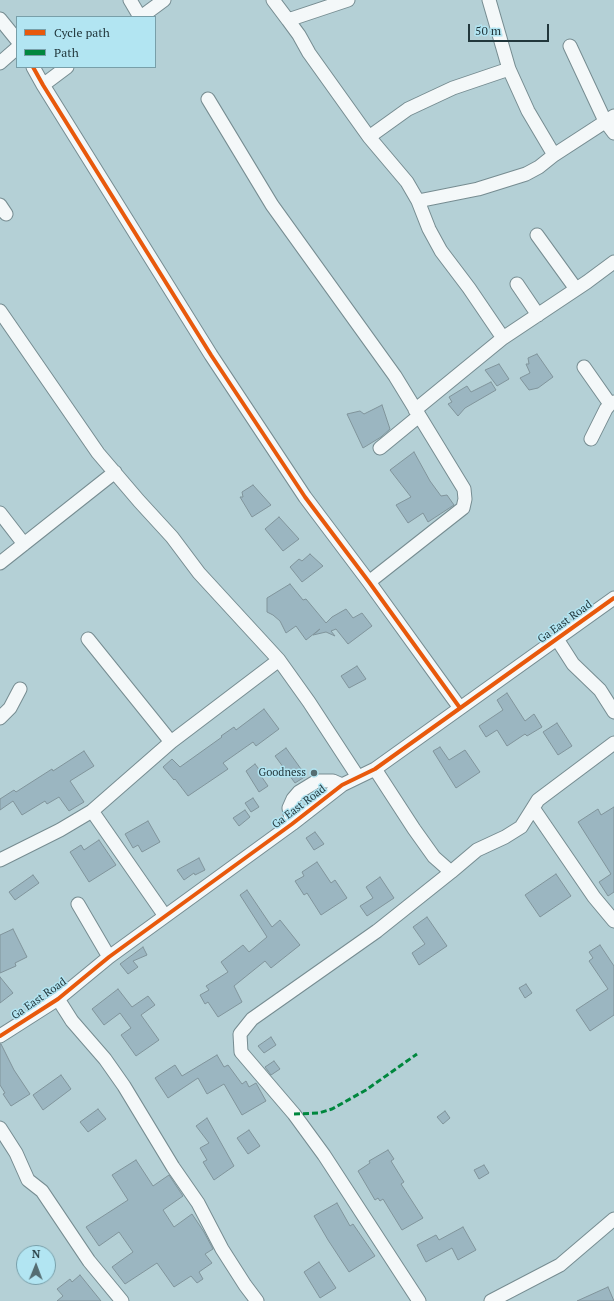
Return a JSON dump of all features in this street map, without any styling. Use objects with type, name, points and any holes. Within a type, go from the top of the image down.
[{"type":"street","points":[[130,0],[139,16]]},
{"type":"street","points":[[141,16],[164,0]]},
{"type":"street","points":[[273,0],[299,35],[309,53],[370,137],[407,182],[418,201],[428,229],[440,251],[469,288],[503,338]]},
{"type":"street","points":[[288,20],[348,0]]},
{"type":"street","points":[[489,0],[509,69],[528,111],[554,155]]},
{"type":"street","points":[[0,19],[16,39]]},
{"type":"street","points":[[570,46],[610,118],[614,132]]},
{"type":"street","points":[[0,63],[16,49]]},
{"type":"street","points":[[34,68],[215,361],[305,496],[460,708]]},
{"type":"street","points":[[43,85],[66,68]]},
{"type":"street","points":[[370,137],[408,108],[453,88],[509,69]]},
{"type":"street","points":[[208,99],[272,205],[395,376],[464,489],[465,499],[463,508],[369,582]]},
{"type":"street","points":[[418,201],[478,189],[526,174],[610,118]]},
{"type":"street","points":[[537,235],[576,289]]},
{"type":"street","points":[[380,448],[417,413],[503,338],[614,262]]},
{"type":"street","points":[[517,284],[538,315]]},
{"type":"street","points":[[0,311],[98,453],[172,537],[199,573],[279,660],[358,776]]},
{"type":"street","points":[[584,367],[612,403],[591,439]]},
{"type":"street","points":[[0,563],[115,472]]},
{"type":"street","points":[[0,513],[24,544]]},
{"type":"street","name":"Ga East Road","points":[[0,1036],[58,999],[109,957],[292,824],[342,785],[375,769],[614,598]]},
{"type":"street","points":[[88,639],[171,742]]},
{"type":"street","points":[[558,639],[573,664],[600,690],[614,712]]},
{"type":"street","points":[[0,860],[60,830],[92,811],[171,742],[279,660]]},
{"type":"street","points":[[0,718],[10,708],[20,689]]},
{"type":"street","points":[[420,1301],[324,1155],[294,1114],[241,1052],[240,1034],[252,1019],[377,931],[423,892],[478,850],[505,837],[521,827],[538,800],[614,743]]},
{"type":"street","points":[[375,769],[434,857],[450,872]]},
{"type":"street","points":[[292,824],[289,808],[293,799],[299,792],[317,781],[333,781],[342,785]]},
{"type":"street","points":[[533,808],[594,897],[614,921]]},
{"type":"street","points":[[92,811],[165,916]]},
{"type":"street","points":[[78,904],[109,957]]},
{"type":"street","points":[[58,999],[72,1021],[105,1059],[128,1092],[173,1166],[198,1203],[222,1248],[245,1286],[257,1301]]},
{"type":"street","points":[[0,1128],[16,1153],[28,1180],[42,1191],[89,1261],[122,1301]]},
{"type":"street","points":[[491,1301],[560,1265],[614,1219]]},
{"type":"building","points":[[537,354],[553,377],[538,388],[529,390],[520,378],[530,373],[526,364],[529,364],[528,358]]},
{"type":"building","points":[[499,364],[509,379],[497,386],[485,370]]},
{"type":"building","points":[[491,382],[496,390],[465,408],[458,416],[448,404],[452,402],[449,397],[467,386],[471,392]]},
{"type":"building","points":[[382,405],[390,429],[381,437],[363,448],[347,414],[360,411],[364,414]]},
{"type":"building","points":[[414,452],[430,481],[441,496],[447,495],[454,505],[428,522],[423,513],[408,523],[396,505],[411,497],[390,470]]},
{"type":"building","points":[[253,485],[271,505],[252,517],[240,497],[243,497],[242,492]]},
{"type":"building","points":[[279,517],[299,539],[283,551],[265,529]]},
{"type":"building","points":[[310,554],[323,566],[302,582],[290,567],[299,559],[302,561]]},
{"type":"building","points":[[290,584],[303,600],[306,599],[326,623],[332,617],[346,609],[353,618],[362,613],[372,626],[348,644],[336,629],[331,631],[335,636],[326,632],[313,635],[320,629],[306,640],[296,626],[286,633],[280,621],[267,612],[267,598]]},
{"type":"building","points":[[357,666],[366,679],[349,688],[341,676]]},
{"type":"building","points":[[507,693],[525,721],[534,714],[542,727],[527,736],[525,734],[507,746],[497,730],[486,737],[479,726],[503,710],[497,700]]},
{"type":"building","points":[[264,709],[279,729],[256,746],[253,742],[223,763],[228,769],[188,796],[175,779],[174,780],[163,767],[172,759],[180,767],[234,727],[236,730]]},
{"type":"building","points":[[557,723],[572,746],[558,755],[543,732]]},
{"type":"building","points":[[440,747],[449,760],[465,750],[480,772],[456,788],[433,751]]},
{"type":"building","points":[[286,748],[306,776],[295,783],[275,756]]},
{"type":"building","points":[[84,751],[94,766],[70,781],[84,802],[69,811],[59,797],[47,804],[45,801],[22,815],[13,801],[0,810],[0,799],[14,790],[16,792],[52,769],[53,771]]},
{"type":"building","points":[[255,764],[268,786],[259,792],[246,771]]},
{"type":"building","points":[[253,798],[259,807],[251,812],[245,803]]},
{"type":"building","points":[[614,807],[614,892],[608,896],[599,882],[611,874],[578,822],[598,809],[601,815]]},
{"type":"building","points":[[245,810],[250,817],[239,826],[233,818]]},
{"type":"building","points":[[148,821],[160,842],[142,852],[138,845],[133,848],[125,834]]},
{"type":"building","points":[[315,832],[324,844],[314,850],[306,838]]},
{"type":"building","points":[[99,840],[116,865],[89,882],[70,852],[81,845],[84,850]]},
{"type":"building","points":[[199,858],[205,870],[195,875],[194,873],[184,880],[177,870]]},
{"type":"building","points":[[317,862],[331,883],[335,880],[347,898],[321,915],[307,893],[304,895],[295,881],[304,876],[302,872]]},
{"type":"building","points":[[556,874],[571,896],[540,917],[525,895]]},
{"type":"building","points":[[33,875],[39,883],[15,900],[9,892]]},
{"type":"building","points":[[380,877],[394,898],[367,916],[360,906],[373,898],[366,887]]},
{"type":"building","points":[[247,890],[272,927],[280,920],[300,945],[271,968],[265,961],[234,986],[242,1002],[218,1017],[208,1002],[205,1004],[200,995],[209,990],[206,986],[228,972],[221,962],[243,945],[249,952],[267,937],[240,895]]},
{"type":"building","points":[[427,917],[447,946],[419,965],[412,953],[425,944],[413,927]]},
{"type":"building","points":[[13,929],[27,957],[15,963],[16,966],[0,973],[0,935]]},
{"type":"building","points":[[600,945],[614,966],[614,1015],[590,1031],[576,1010],[608,989],[589,961],[593,958],[589,952]]},
{"type":"building","points":[[143,947],[147,955],[133,961],[138,967],[128,974],[120,964]]},
{"type":"building","points":[[0,977],[13,993],[0,1003]]},
{"type":"building","points":[[526,984],[532,993],[525,998],[519,988]]},
{"type":"building","points":[[118,989],[132,1007],[148,996],[155,1005],[141,1015],[159,1040],[136,1056],[121,1035],[131,1028],[120,1013],[104,1025],[92,1009]]},
{"type":"building","points":[[271,1037],[276,1045],[264,1053],[258,1046]]},
{"type":"building","points":[[0,1044],[14,1070],[30,1094],[11,1106],[3,1094],[5,1093],[0,1085]]},
{"type":"building","points":[[217,1055],[224,1067],[228,1065],[242,1084],[246,1081],[249,1087],[256,1083],[266,1101],[242,1115],[224,1084],[207,1094],[198,1078],[168,1098],[155,1078],[175,1065],[182,1076]]},
{"type":"building","points":[[274,1061],[280,1069],[271,1075],[265,1067]]},
{"type":"building","points":[[61,1075],[71,1089],[43,1110],[33,1095]]},
{"type":"building","points":[[98,1109],[106,1119],[88,1132],[80,1122]]},
{"type":"building","points":[[445,1111],[450,1118],[443,1124],[437,1117]]},
{"type":"building","points":[[207,1118],[234,1166],[214,1180],[203,1162],[207,1160],[200,1148],[209,1143],[196,1126]]},
{"type":"building","points":[[249,1130],[260,1146],[248,1154],[237,1138]]},
{"type":"building","points":[[388,1150],[394,1159],[391,1161],[404,1182],[401,1184],[423,1218],[402,1230],[383,1199],[380,1201],[378,1198],[375,1200],[358,1171],[370,1163],[369,1161]]},
{"type":"building","points":[[136,1160],[153,1186],[169,1175],[183,1196],[163,1210],[174,1227],[192,1214],[213,1249],[205,1254],[212,1263],[199,1272],[203,1279],[197,1283],[191,1276],[174,1287],[157,1263],[125,1284],[112,1267],[133,1252],[119,1232],[99,1246],[86,1227],[128,1200],[112,1175]]},
{"type":"building","points":[[484,1165],[489,1173],[479,1179],[474,1170]]},
{"type":"building","points":[[337,1203],[350,1226],[353,1224],[375,1256],[349,1272],[314,1216]]},
{"type":"building","points":[[463,1227],[476,1250],[458,1260],[452,1248],[426,1262],[417,1245],[436,1235],[439,1240]]},
{"type":"building","points":[[319,1262],[336,1288],[320,1298],[304,1272]]},
{"type":"building","points":[[80,1275],[101,1301],[57,1301],[63,1296],[57,1289],[70,1279],[72,1282]]},
{"type":"building","points":[[608,1287],[614,1301],[577,1301]]},
{"type":"marked path","points":[[294,1114],[319,1113],[332,1109],[366,1090],[417,1054]]},
{"type":"cycle path","points":[[34,68],[211,355],[305,497],[369,582],[460,708]]},
{"type":"cycle path","points":[[0,1036],[58,999],[109,957],[292,824],[342,785],[375,769],[614,598]]},
{"type":"place","name":"Goodness","points":[[314,773]]}]
